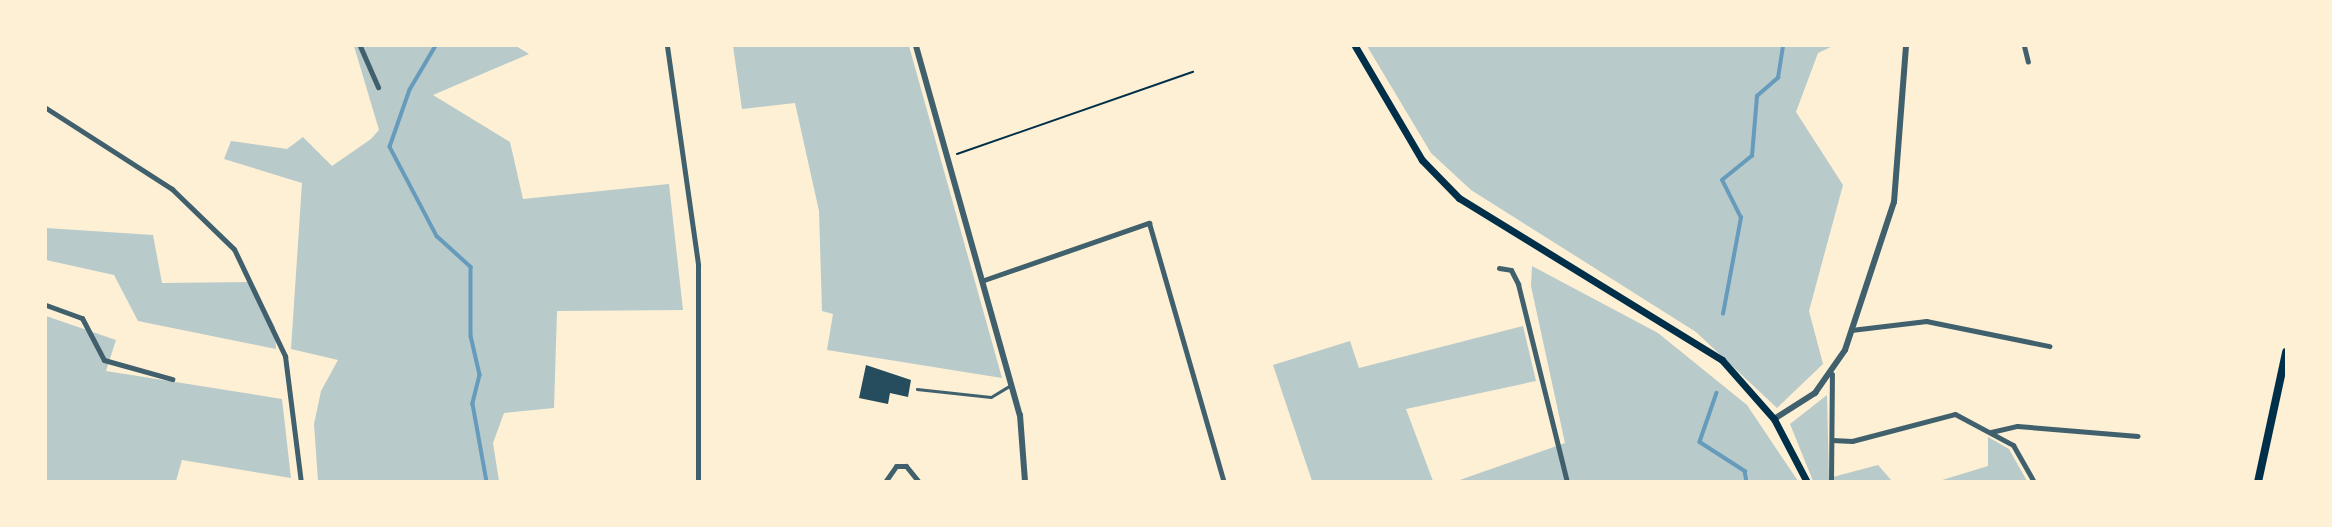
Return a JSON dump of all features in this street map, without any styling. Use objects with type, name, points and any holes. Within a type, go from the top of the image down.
[{"type":"main road","points":[[1355,46],[1422,160],[1459,198],[1702,343],[1774,419],[1807,481]]},
{"type":"main road","points":[[2258,481],[2287,352]]},
{"type":"street","points":[[360,46],[378,87]]},
{"type":"street","points":[[667,46],[698,265],[698,481]]},
{"type":"street","points":[[916,46],[1012,384],[1025,445],[1025,481]]},
{"type":"street","points":[[1774,419],[1804,401],[1832,374],[1851,330],[1898,183],[1906,46]]},
{"type":"street","points":[[2024,46],[2028,62]]},
{"type":"street","points":[[46,108],[172,189],[234,249],[285,356],[301,481]]},
{"type":"street","points":[[984,280],[1149,223],[1224,481]]},
{"type":"street","points":[[1499,268],[1511,270],[1518,284],[1567,481]]},
{"type":"street","points":[[46,305],[82,318],[104,360],[172,379]]},
{"type":"street","points":[[1851,330],[1926,321],[2049,346]]},
{"type":"street","points":[[1831,481],[1832,374]]},
{"type":"street","points":[[1832,440],[1865,439],[1945,414],[1991,432],[2013,445],[2034,481]]},
{"type":"street","points":[[1991,432],[2017,426],[2138,436]]},
{"type":"street","points":[[885,481],[896,466],[906,466],[919,481]]},
{"type":"lane","points":[[917,389],[991,397],[1012,384]]},
{"type":"path","points":[[946,158],[1193,72]]},
{"type":"shaded area","points":[[354,46],[516,46],[529,54],[433,95],[510,142],[523,199],[669,184],[683,310],[557,311],[554,408],[504,413],[493,443],[499,481],[318,481],[314,424],[321,391],[338,360],[291,349],[302,183],[224,159],[231,141],[287,149],[303,137],[332,166],[371,139],[379,130]]},
{"type":"shaded area","points":[[733,46],[909,46],[1002,378],[827,350],[833,314],[822,311],[819,211],[795,103],[742,109]]},
{"type":"shaded area","points":[[1367,46],[1833,46],[1818,53],[1796,112],[1843,185],[1809,311],[1823,364],[1777,408],[1696,332],[1471,190],[1431,153]]},
{"type":"shaded area","points":[[46,228],[153,235],[162,283],[251,282],[275,327],[276,349],[138,321],[114,275],[46,260]]},
{"type":"shaded area","points":[[1532,266],[1658,333],[1747,405],[1798,481],[1454,482],[1565,443],[1531,286]]},
{"type":"shaded area","points":[[46,316],[116,340],[106,371],[282,399],[291,478],[182,460],[176,481],[46,482]]},
{"type":"shaded area","points":[[1523,326],[1536,381],[1406,409],[1433,481],[1312,481],[1273,365],[1350,341],[1359,368]]},
{"type":"shaded area","points":[[1827,395],[1829,478],[1878,465],[1892,481],[1813,481],[1790,424]]},
{"type":"shaded area","points":[[1988,437],[2009,449],[2027,481],[1939,481],[1988,466]]},
{"type":"building","points":[[866,365],[911,380],[908,397],[890,393],[888,404],[859,398]]},
{"type":"waterway","points":[[436,46],[410,90],[390,147],[437,236],[471,267],[471,336],[480,375],[473,404],[487,482]]},
{"type":"waterway","points":[[1723,314],[1741,218],[1722,180],[1752,156],[1757,96],[1778,78],[1783,46]]},
{"type":"waterway","points":[[1717,393],[1700,442],[1745,471],[1747,482]]}]
